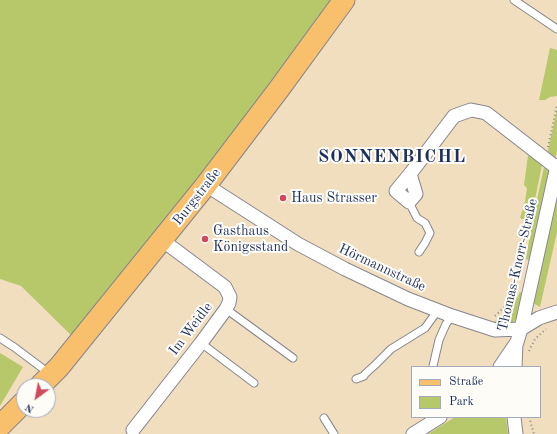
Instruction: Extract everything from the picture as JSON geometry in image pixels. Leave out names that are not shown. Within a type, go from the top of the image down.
[{"type":"main road","name":"Burgstraße","points":[[48,378],[64,361],[206,185],[344,0]]},
{"type":"main road","points":[[0,426],[16,410]]},
{"type":"street","points":[[410,174],[416,194],[409,202],[396,191],[454,116],[471,110],[486,113],[557,167]]},
{"type":"street","name":"Thomas-Knorr-Straße","points":[[501,366],[516,342],[521,329],[557,167]]},
{"type":"street","name":"Hörmannstraße","points":[[206,185],[298,244],[338,266],[389,290],[452,316],[495,330],[521,329],[539,318],[551,314]]},
{"type":"street","name":"Im Weidle","points":[[133,430],[226,310],[230,297],[225,287],[162,240]]},
{"type":"street","points":[[515,366],[516,342]]},
{"type":"street","points":[[413,434],[438,418]]},
{"type":"street","points":[[514,418],[516,434]]},
{"type":"lane","points":[[514,0],[557,29]]},
{"type":"lane","points":[[409,202],[417,218],[425,224],[430,232],[425,244],[419,252]]},
{"type":"lane","points":[[226,310],[293,358]]},
{"type":"lane","points":[[356,379],[364,376],[391,349],[425,328],[438,310]]},
{"type":"lane","points":[[433,366],[439,340],[446,324],[452,316]]},
{"type":"lane","points":[[0,338],[14,347],[44,378]]},
{"type":"lane","points":[[201,344],[254,383]]},
{"type":"lane","points":[[324,418],[334,434]]},
{"type":"path","points":[[545,158],[557,105]]},
{"type":"path","points":[[483,326],[515,297]]},
{"type":"path","points":[[526,356],[535,339],[550,325],[551,314]]},
{"type":"path","points":[[529,418],[534,434]]},
{"type":"green space","points":[[0,0],[344,0],[79,343],[21,286],[0,279]]},
{"type":"green space","points":[[550,48],[557,50],[557,96],[550,97],[545,100],[539,100]]},
{"type":"green space","points":[[557,109],[557,150],[555,160],[547,155]]},
{"type":"green space","points":[[528,155],[542,165],[534,204],[528,221],[520,218],[525,202],[527,188],[524,185]]},
{"type":"green space","points":[[544,167],[553,175],[533,262],[526,259]]},
{"type":"green space","points":[[557,190],[557,232],[540,307],[533,303],[532,298]]},
{"type":"green space","points":[[520,292],[522,293],[520,304],[514,322],[509,325],[492,324],[515,302]]},
{"type":"green space","points":[[0,353],[23,367],[0,406]]},
{"type":"green space","points":[[453,418],[506,418],[508,434],[428,434]]},
{"type":"place","name":"Haus Strasser","points":[[283,198]]},
{"type":"place","name":"Gasthaus Königsstand","points":[[205,239]]},
{"type":"district","name":"SONNENBICHL","points":[[392,157]]}]
